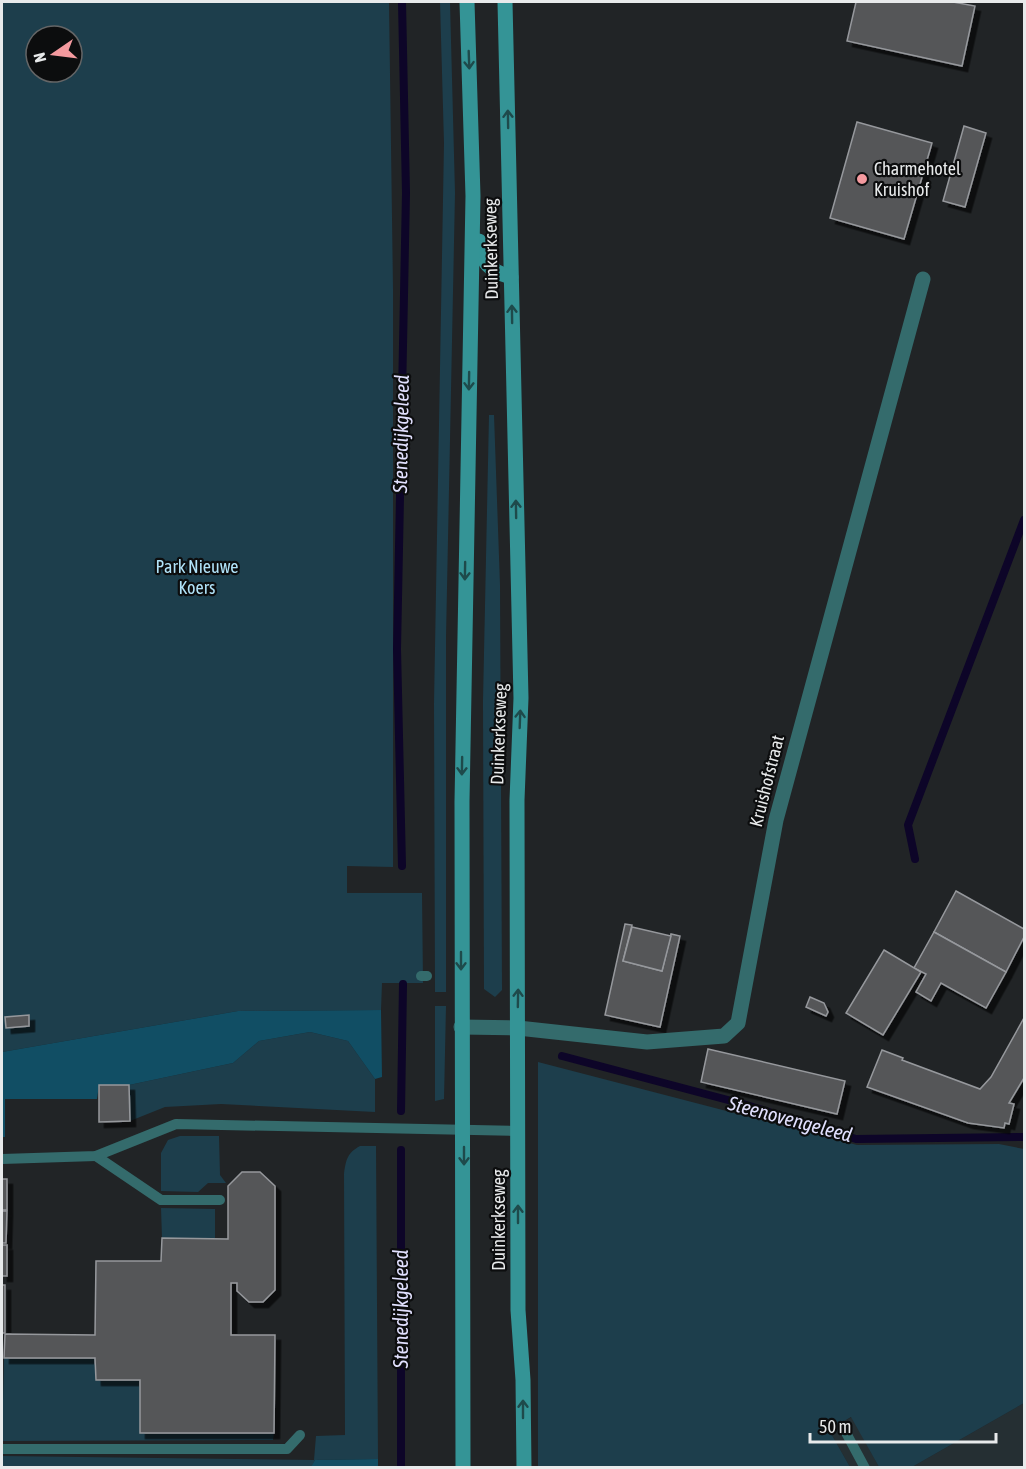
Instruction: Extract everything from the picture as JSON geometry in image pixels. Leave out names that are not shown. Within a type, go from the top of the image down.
[{"type":"main road","name":"Duinkerkseweg","points":[[464,1467],[464,1131],[461,1027],[463,652],[472,196],[467,2]]},
{"type":"main road","name":"Duinkerkseweg","points":[[505,2],[521,698],[517,800],[518,1310],[523,1380],[524,1467]]},
{"type":"main road","points":[[472,196],[481,257],[493,271],[511,278]]},
{"type":"street","name":"Kruishofstraat","points":[[461,1027],[518,1028],[646,1042],[724,1036],[738,1023],[776,820],[923,279]]},
{"type":"lane","points":[[2,1159],[96,1156],[176,1124],[519,1131]]},
{"type":"lane","points":[[96,1156],[161,1200],[220,1200]]},
{"type":"lane","points":[[844,1428],[865,1467]]},
{"type":"lane","points":[[2,1449],[287,1449],[300,1435]]},
{"type":"shaded area","points":[[381,1010],[382,1077],[375,1079],[348,1041],[310,1032],[259,1041],[233,1063],[129,1085],[99,1085],[97,1099],[5,1099],[5,1137],[2,1137],[2,1052],[238,1011]]},
{"type":"shaded area","points":[[1024,1403],[1024,1467],[912,1467]]},
{"type":"shaded area","points":[[852,1417],[879,1467],[850,1467],[829,1430]]},
{"type":"shaded area","points":[[378,1459],[378,1467],[311,1467],[315,1460]]},
{"type":"green space","name":"Park Nieuwe Koers","points":[[2,2],[389,2],[393,289],[393,867],[347,866],[347,893],[422,893],[423,983],[382,983],[381,1010],[238,1011],[2,1052]]},
{"type":"green space","points":[[440,2],[450,2],[455,193],[446,638],[446,992],[435,992],[434,704],[444,143]]},
{"type":"green space","points":[[489,415],[494,415],[500,585],[502,990],[495,997],[484,989],[483,701]]},
{"type":"green space","points":[[435,1006],[446,1006],[444,1099],[435,1101]]},
{"type":"green space","points":[[310,1032],[348,1041],[375,1079],[375,1112],[221,1104],[165,1107],[130,1121],[129,1085],[233,1063],[259,1041]]},
{"type":"green space","points":[[538,1062],[857,1145],[999,1144],[1024,1149],[1024,1403],[912,1467],[879,1467],[851,1417],[829,1430],[850,1467],[538,1467]]},
{"type":"green space","points":[[180,1136],[219,1136],[220,1175],[226,1183],[208,1183],[198,1192],[161,1191],[161,1153],[168,1140]]},
{"type":"green space","points":[[360,1146],[376,1146],[378,1459],[315,1460],[311,1468],[2,1468],[2,1456],[314,1460],[316,1436],[345,1435],[344,1174],[348,1157]]},
{"type":"green space","points":[[161,1208],[215,1209],[215,1239],[162,1238]]},
{"type":"green space","points":[[4,1358],[95,1358],[96,1380],[140,1380],[140,1433],[274,1433],[273,1440],[2,1441]]},
{"type":"building","points":[[856,2],[953,2],[975,6],[962,66],[847,41]]},
{"type":"building","points":[[857,122],[932,143],[904,239],[830,218]]},
{"type":"building","points":[[964,126],[986,133],[965,207],[943,201]]},
{"type":"building","points":[[956,891],[1024,929],[1024,937],[1006,972],[934,932]]},
{"type":"building","points":[[625,924],[632,925],[623,961],[662,971],[671,934],[680,936],[660,1027],[605,1015]]},
{"type":"building","points":[[632,927],[671,936],[662,971],[623,961]]},
{"type":"building","points":[[934,932],[1006,972],[986,1008],[941,983],[931,1001],[916,992],[926,974],[914,968]]},
{"type":"building","points":[[884,950],[921,972],[883,1035],[846,1013]]},
{"type":"building","points":[[810,997],[824,1003],[828,1012],[826,1016],[806,1007]]},
{"type":"building","points":[[29,1015],[29,1026],[6,1028],[5,1017]]},
{"type":"building","points":[[1024,1018],[1024,1078],[1009,1103],[1014,1104],[1009,1124],[1005,1123],[1004,1128],[968,1123],[867,1087],[882,1050],[903,1058],[902,1060],[980,1089],[991,1077]]},
{"type":"building","points":[[708,1049],[845,1081],[837,1114],[701,1082]]},
{"type":"building","points":[[99,1085],[129,1085],[130,1121],[99,1122]]},
{"type":"building","points":[[242,1172],[260,1172],[275,1186],[275,1290],[263,1302],[249,1302],[237,1291],[237,1283],[231,1283],[231,1335],[275,1335],[274,1433],[140,1433],[140,1380],[96,1380],[95,1358],[4,1358],[5,1334],[95,1335],[96,1261],[161,1261],[162,1238],[228,1239],[228,1186]]},
{"type":"building","points":[[2,1179],[7,1179],[7,1210],[2,1210]]},
{"type":"building","points":[[2,1211],[7,1211],[6,1243],[2,1243]]},
{"type":"building","points":[[2,1245],[7,1245],[7,1276],[2,1276]]},
{"type":"building","points":[[2,1285],[5,1285],[5,1333],[2,1333]]},
{"type":"waterway","name":"Stenedijkgeleed","points":[[402,2],[406,193],[397,649],[402,866]]},
{"type":"waterway","points":[[915,859],[908,825],[1024,520]]},
{"type":"waterway","name":"Stenedijkgeleed","points":[[401,1111],[403,984]]},
{"type":"waterway","name":"Steenovengeleed","points":[[562,1056],[743,1104],[856,1139],[1024,1137]]},
{"type":"waterway","name":"Stenedijkgeleed","points":[[401,1150],[401,1468]]},
{"type":"place","name":"Charmehotel Kruishof","points":[[862,179]]}]
